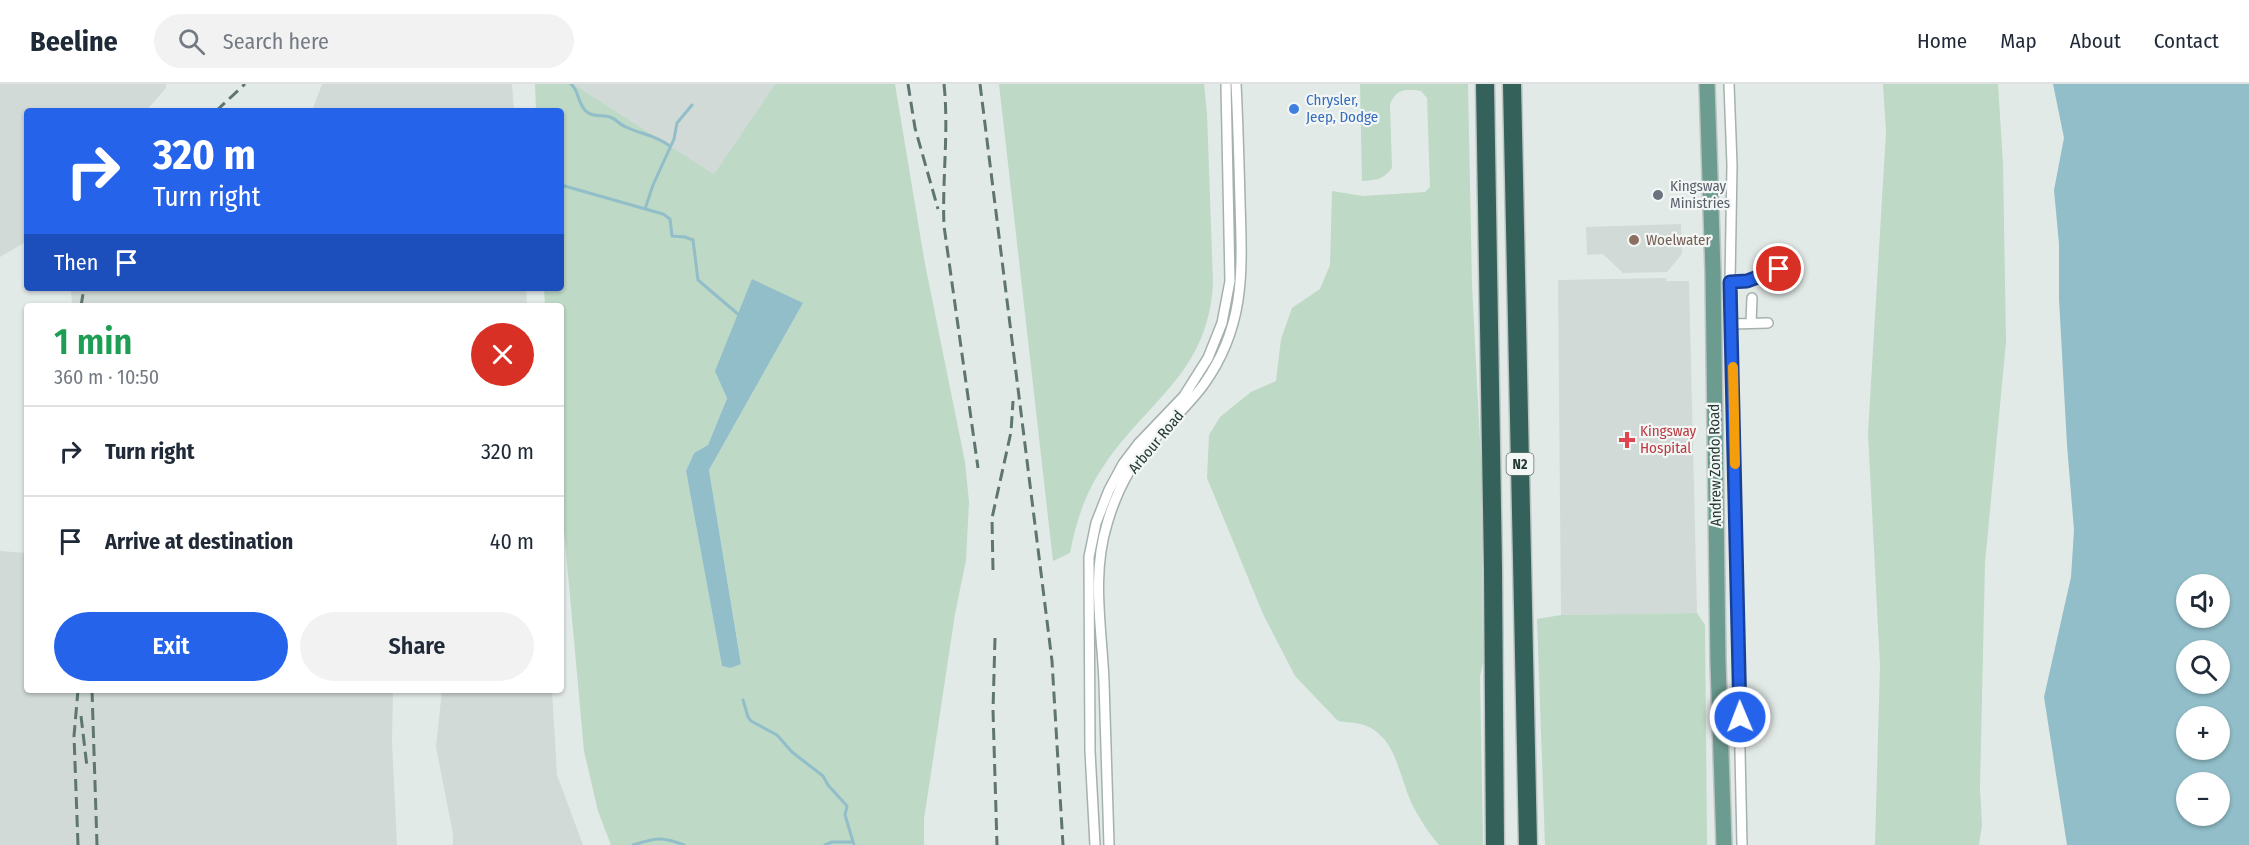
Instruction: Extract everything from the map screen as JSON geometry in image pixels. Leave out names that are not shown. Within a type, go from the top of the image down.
[{"type":"highway","name":"N2","points":[[1485,84],[1495,845]]},
{"type":"highway","name":"N2","points":[[1512,84],[1528,845]]},
{"type":"main road","name":"Andrew Zondo Road","points":[[1707,84],[1714,282],[1718,663],[1724,845]]},
{"type":"street","name":"Arbour Road","points":[[1095,845],[1090,751],[1089,557],[1096,523],[1109,490],[1123,464],[1139,443],[1184,396],[1208,358],[1222,323],[1230,281],[1226,84]]},
{"type":"street","name":"Arbour Road","points":[[1109,845],[1104,681],[1098,609],[1101,549],[1117,495],[1131,469],[1204,384],[1218,361],[1230,333],[1238,305],[1242,273],[1236,84]]},
{"type":"street","points":[[1729,84],[1730,282],[1742,845]]},
{"type":"street","points":[[1730,282],[1747,281],[1779,269]]},
{"type":"street","points":[[1751,323],[1752,298]]},
{"type":"street","points":[[1732,324],[1768,323]]},
{"type":"shaded area","points":[[0,84],[166,84],[166,88],[149,108],[24,108],[24,243],[0,257]]},
{"type":"shaded area","points":[[322,84],[512,84],[514,108],[313,108]]},
{"type":"shaded area","points":[[573,84],[775,84],[714,174]]},
{"type":"shaded area","name":"Woelwater","points":[[1681,224],[1682,254],[1667,272],[1623,273],[1603,254],[1587,255],[1586,227]]},
{"type":"shaded area","name":"Kingsway Hospital","points":[[1666,278],[1666,281],[1689,281],[1697,613],[1561,615],[1558,280]]},
{"type":"shaded area","points":[[71,291],[526,291],[527,303],[72,303]]},
{"type":"shaded area","points":[[0,551],[24,553],[24,693],[393,693],[392,742],[397,845],[0,845]]},
{"type":"shaded area","points":[[442,693],[552,693],[557,775],[583,845],[453,845],[453,834],[436,747]]},
{"type":"green space","points":[[535,84],[573,84],[714,174],[775,84],[895,84],[925,264],[965,462],[969,502],[966,560],[955,614],[924,819],[924,845],[611,845],[598,811],[584,751],[564,530],[564,303],[545,303],[544,291],[564,291],[564,108],[536,108]],"holes":[[[803,303],[709,470],[741,663],[730,668],[722,666],[686,471],[694,453],[708,445],[727,397]]]},
{"type":"green space","points":[[999,84],[1204,84],[1213,283],[1209,314],[1200,340],[1188,362],[1174,382],[1122,441],[1098,474],[1075,529],[1070,553],[1053,561]]},
{"type":"green space","points":[[1360,84],[1468,84],[1472,285],[1481,461],[1483,663],[1480,676],[1483,845],[1439,845],[1414,808],[1393,753],[1382,736],[1366,726],[1338,721],[1295,676],[1263,614],[1207,478],[1209,435],[1220,417],[1251,392],[1276,381],[1281,339],[1292,308],[1320,289],[1330,265],[1332,191],[1363,196],[1425,192],[1430,187],[1427,98],[1421,91],[1416,90],[1398,93],[1390,104],[1392,168],[1379,179],[1362,181]]},
{"type":"green space","points":[[1883,84],[1998,84],[2003,164],[2006,342],[1985,563],[1980,788],[1982,825],[1979,845],[1875,845],[1880,666],[1868,433],[1886,132]]},
{"type":"green space","points":[[1697,613],[1705,625],[1707,845],[1545,845],[1537,619],[1561,615]]},
{"type":"water","points":[[2053,84],[2249,84],[2249,845],[2067,845],[2044,697],[2071,577],[2074,530],[2067,445],[2059,299],[2059,244],[2054,190],[2064,138]]},
{"type":"water","points":[[752,279],[803,303],[709,470],[741,664],[730,668],[722,666],[686,471],[694,453],[708,445],[727,398],[715,371]]},
{"type":"waterway","points":[[571,84],[587,112],[610,117],[632,130],[670,146]]},
{"type":"waterway","points":[[645,209],[674,139],[677,123],[692,105]]},
{"type":"waterway","points":[[564,186],[663,214],[670,219],[672,236],[693,240],[698,280],[739,315]]},
{"type":"waterway","points":[[743,700],[751,721],[777,735],[792,752],[823,776],[847,806],[845,815],[854,845]]},
{"type":"waterway","points":[[633,845],[658,839],[684,845]]},
{"type":"waterway","points":[[825,845],[832,842],[853,842]]},
{"type":"railway","points":[[219,108],[245,84]]},
{"type":"railway","points":[[908,84],[915,128],[938,209]]},
{"type":"railway","points":[[944,84],[946,120],[944,226],[978,468]]},
{"type":"railway","points":[[980,84],[1052,661],[1063,845]]},
{"type":"railway","points":[[82,303],[84,291]]},
{"type":"railway","points":[[993,570],[992,518],[1011,432],[1013,401]]},
{"type":"railway","points":[[995,638],[993,710],[997,845]]},
{"type":"railway","points":[[78,693],[74,736],[78,845]]},
{"type":"railway","points":[[92,693],[97,845]]},
{"type":"railway","points":[[81,716],[87,767]]},
{"type":"slow traffic","points":[[1733,367],[1735,464]]},
{"type":"place","name":"Chrysler, Jeep, Dodge","points":[[1294,109]]},
{"type":"place","name":"Kingsway Ministries","points":[[1658,195]]},
{"type":"place","name":"Woelwater","points":[[1634,240]]},
{"type":"place","name":"Kingsway Hospital","points":[[1627,440]]},
{"type":"route","points":[[1740,717],[1730,282],[1747,281],[1779,269]]}]
